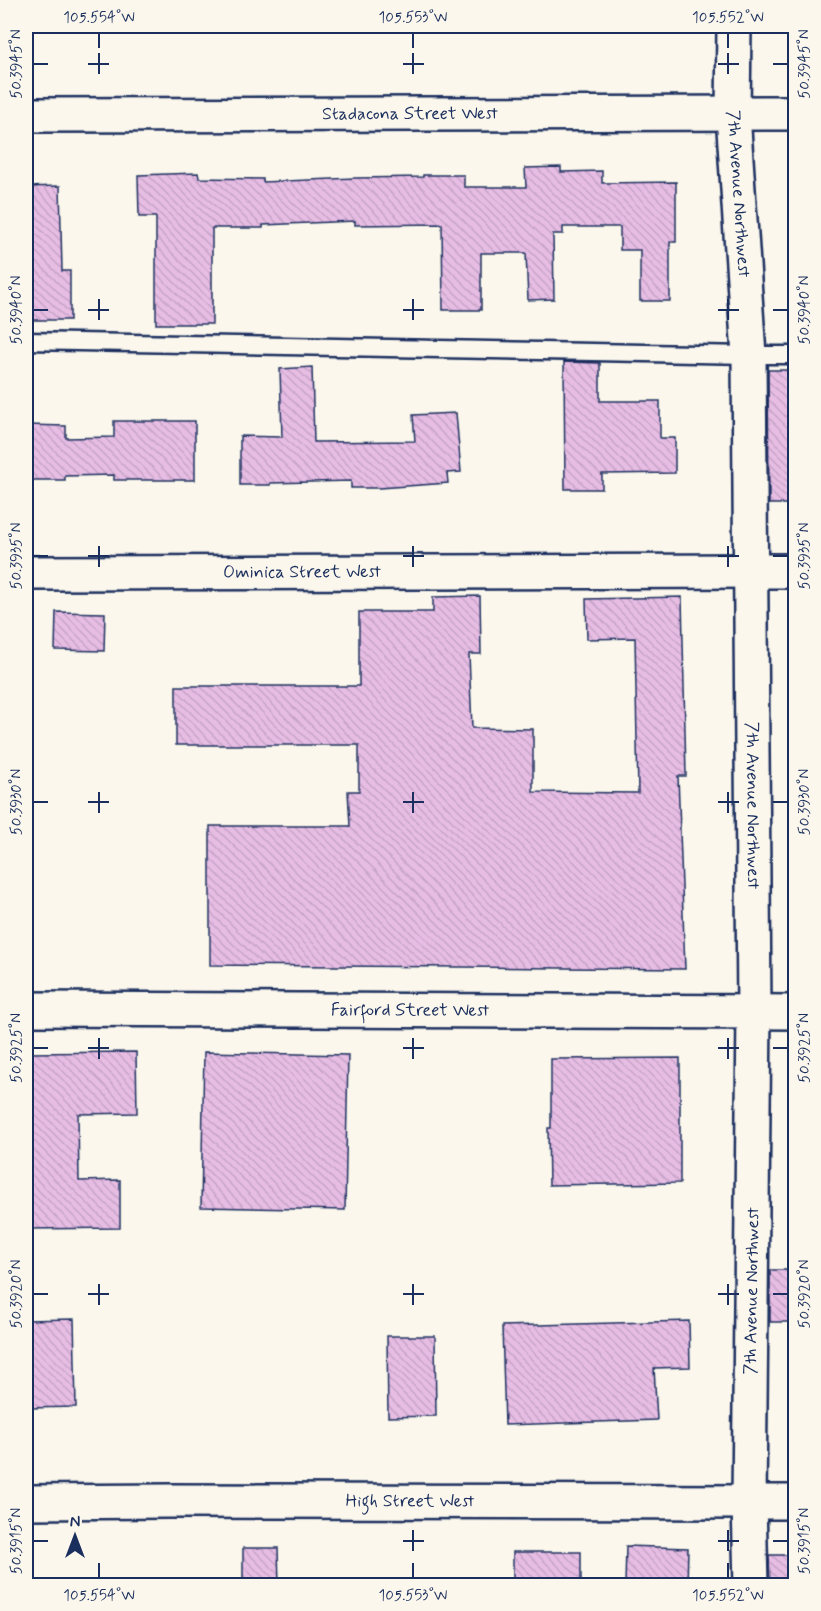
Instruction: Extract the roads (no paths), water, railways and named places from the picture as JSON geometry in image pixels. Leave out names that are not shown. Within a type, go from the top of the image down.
[{"type":"street","name":"7th Avenue Northwest","points":[[734,26],[733,114],[749,355],[754,1012],[749,1502],[751,1586]]},
{"type":"street","name":"Stadacona Street West","points":[[26,115],[795,113]]},
{"type":"street","name":"Ominica Street West","points":[[26,573],[795,571]]},
{"type":"street","name":"Fairford Street West","points":[[26,1009],[795,1012]]},
{"type":"street","name":"High Street West","points":[[26,1502],[795,1502]]},
{"type":"lane","points":[[26,341],[795,355]]}]
